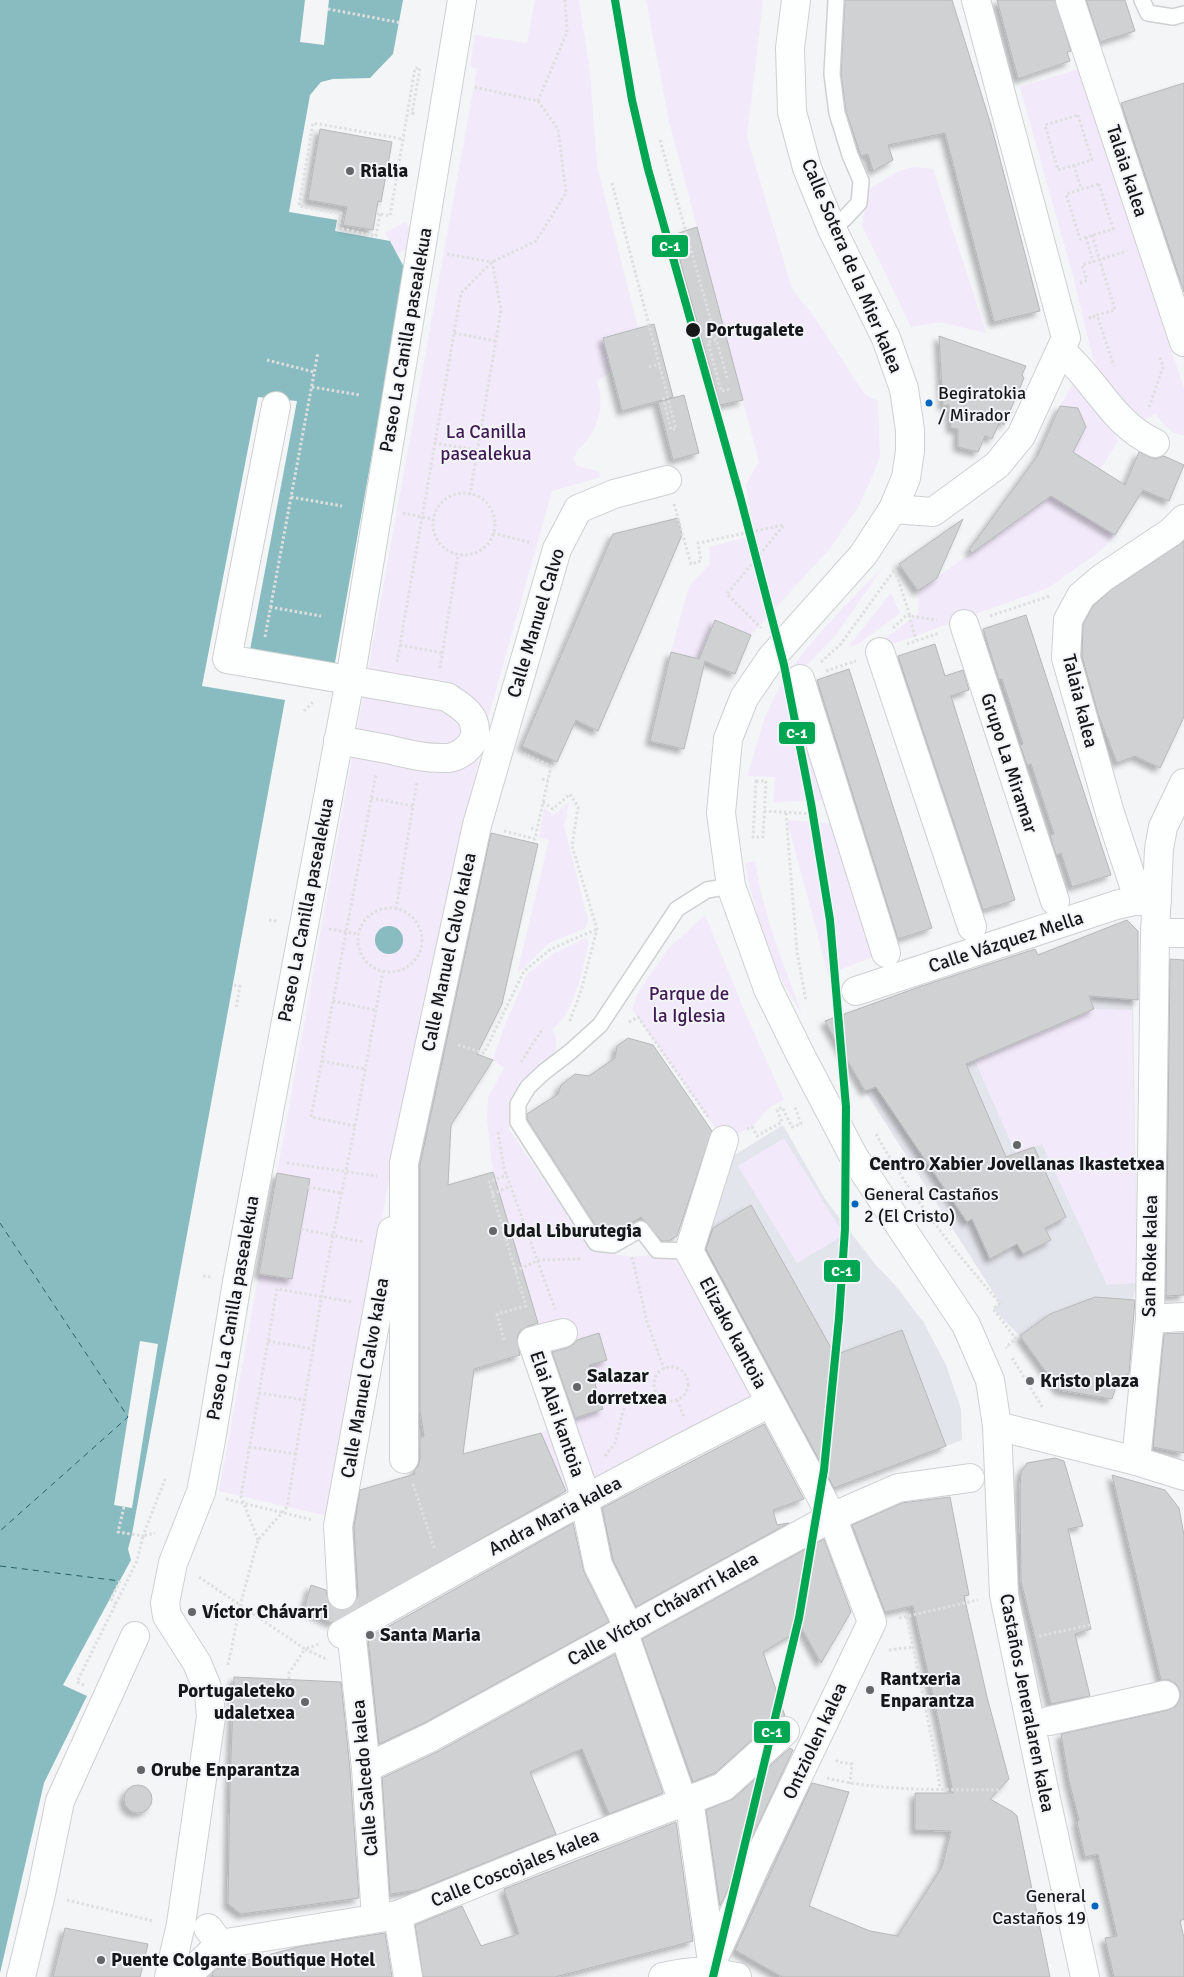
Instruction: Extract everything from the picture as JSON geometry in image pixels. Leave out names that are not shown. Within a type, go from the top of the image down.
[{"type":"street","name":"Paseo La Canilla pasealekua","points":[[181,1973],[203,1932],[211,1717],[209,1694],[206,1685],[197,1663],[167,1616],[165,1603],[174,1563],[201,1492],[237,1282],[350,680],[462,0]]},
{"type":"street","name":"Calle Sotera de la Mier kalea","points":[[796,0],[790,48],[792,112],[807,168],[832,229],[886,338],[904,389],[910,430],[910,451],[906,478],[893,510],[863,555],[772,657],[744,698],[728,738],[721,813],[731,886],[768,989],[854,1157],[966,1325],[990,1380],[997,1426]]},
{"type":"street","points":[[976,0],[1064,345],[1073,361],[1112,411],[1146,439],[1155,443]]},
{"type":"street","name":"Talaia kalea","points":[[1070,0],[1184,342]]},
{"type":"street","points":[[893,510],[933,512],[963,492],[997,465],[1021,436],[1064,345]]},
{"type":"street","points":[[276,406],[227,659],[447,697],[468,711],[475,726],[488,740],[468,747],[450,758],[421,756],[338,740]]},
{"type":"street","name":"Calle Manuel Calvo","points":[[488,740],[557,549],[578,509],[614,494],[667,480]]},
{"type":"street","name":"Talaia kalea","points":[[1148,900],[1110,814],[1066,658],[1068,620],[1081,596],[1102,578],[1171,532],[1184,519]]},
{"type":"street","name":"Grupo La Miramar","points":[[964,624],[1055,901]]},
{"type":"street","points":[[880,652],[972,927]]},
{"type":"street","points":[[800,679],[886,953]]},
{"type":"street","name":"Calle Manuel Calvo kalea","points":[[342,1595],[338,1526],[403,1172],[477,825],[488,740]]},
{"type":"street","name":"San Roke kalea","points":[[1136,1461],[1150,1319],[1155,933],[1148,900],[1163,827],[1182,793]]},
{"type":"street","name":"Calle Vázquez Mella","points":[[856,991],[1116,905],[1148,900]]},
{"type":"street","points":[[1155,933],[1184,933]]},
{"type":"street","points":[[689,1251],[724,1140]]},
{"type":"street","name":"Calle Manuel Calvo kalea","points":[[403,1172],[404,1459]]},
{"type":"street","name":"Elizako kantoia","points":[[689,1251],[832,1517]]},
{"type":"street","points":[[1150,1319],[1184,1316]]},
{"type":"street","name":"Elai Alai kantoia","points":[[563,1333],[532,1342],[586,1500],[587,1516],[598,1565],[626,1630],[686,1800],[694,1970]]},
{"type":"street","name":"Andra Maria kalea","points":[[347,1636],[444,1576],[694,1440],[770,1403]]},
{"type":"street","points":[[997,1426],[1136,1461],[1184,1476]]},
{"type":"street","name":"Castaños Jeneralaren kalea","points":[[997,1426],[991,1597],[1042,1780],[1085,1977]]},
{"type":"street","name":"Calle Víctor Chávarri kalea","points":[[366,1768],[430,1737],[832,1517],[898,1488],[970,1478]]},
{"type":"street","name":"Ontziolen kalea","points":[[694,1970],[756,1864],[872,1622],[832,1517]]},
{"type":"street","points":[[21,1977],[41,1894],[60,1801],[135,1636]]},
{"type":"street","name":"Calle Salcedo kalea","points":[[347,1636],[387,1916],[408,1977]]},
{"type":"street","points":[[1050,1721],[1165,1695]]},
{"type":"street","name":"Calle Coscojales kalea","points":[[203,1932],[387,1916],[723,1787],[785,1731]]},
{"type":"street","points":[[181,1973],[203,1932]]},
{"type":"street","points":[[663,1977],[694,1970],[737,1977]]},
{"type":"lane","points":[[832,229],[859,203],[861,181],[850,155],[837,113],[832,74],[836,0]]},
{"type":"lane","points":[[1142,0],[1148,13],[1173,17],[1184,14]]},
{"type":"lane","points":[[689,1251],[657,1250],[641,1229],[613,1245],[596,1242],[518,1122],[518,1104],[528,1087],[600,1025],[676,909],[707,890],[731,886]]},
{"type":"path","points":[[538,100],[567,32],[565,0]]},
{"type":"path","points":[[328,9],[402,23]]},
{"type":"path","points":[[422,249],[492,262],[536,241],[566,193],[558,129],[538,100],[449,82]]},
{"type":"path","points":[[1078,115],[1092,160],[1074,165],[1058,170],[1045,125],[1078,115]]},
{"type":"path","points":[[313,123],[403,137],[390,216],[378,214],[376,236],[338,228],[341,213],[299,206],[313,123]]},
{"type":"path","points":[[660,140],[728,381]]},
{"type":"path","points":[[1074,165],[1081,189]]},
{"type":"path","points":[[612,183],[676,429],[671,430],[663,397]]},
{"type":"path","points":[[1099,184],[1113,228],[1080,238],[1066,194],[1081,189],[1099,184]]},
{"type":"path","points":[[1088,309],[1090,318],[1115,310],[1092,235]]},
{"type":"path","points":[[1086,237],[1093,262]]},
{"type":"path","points":[[1082,291],[1080,282],[1087,280],[1080,266],[1127,251],[1130,260]]},
{"type":"path","points":[[470,494],[501,310],[492,262]]},
{"type":"path","points":[[1097,315],[1116,375]]},
{"type":"path","points":[[454,333],[496,341]]},
{"type":"path","points":[[716,340],[708,342],[721,391],[730,389]]},
{"type":"path","points":[[1148,409],[1163,366],[1157,349]]},
{"type":"path","points":[[264,644],[318,352]]},
{"type":"path","points":[[267,360],[314,372]]},
{"type":"path","points":[[648,367],[660,364]]},
{"type":"path","points":[[312,387],[360,396]]},
{"type":"path","points":[[434,443],[477,450]]},
{"type":"path","points":[[667,480],[691,564],[701,561],[698,543],[784,525],[727,594],[761,628],[765,624]]},
{"type":"path","points":[[460,493],[470,494],[480,498],[488,505],[493,514],[494,533],[487,545],[479,552],[469,555],[458,555],[448,552],[435,538],[432,519],[436,509],[450,496],[460,493]]},
{"type":"path","points":[[291,497],[342,506]]},
{"type":"path","points":[[421,517],[432,519]]},
{"type":"path","points":[[494,533],[557,549]]},
{"type":"path","points":[[840,645],[895,569],[910,616],[964,624]]},
{"type":"path","points":[[905,601],[916,640]]},
{"type":"path","points":[[270,607],[321,616]]},
{"type":"path","points":[[400,645],[443,653]]},
{"type":"path","points":[[488,740],[551,766],[535,840],[507,832]]},
{"type":"path","points":[[542,779],[548,780]]},
{"type":"path","points":[[756,781],[766,781],[764,811],[763,837],[753,837],[756,781]]},
{"type":"path","points":[[543,802],[553,809],[570,794],[578,807],[572,846],[597,929],[581,991],[568,1024]]},
{"type":"path","points":[[371,798],[413,806]]},
{"type":"path","points":[[764,811],[786,813],[796,952],[807,1003]]},
{"type":"path","points":[[531,828],[536,830]]},
{"type":"path","points":[[385,908],[396,908],[413,918],[419,927],[422,937],[421,947],[411,964],[402,970],[383,971],[372,967],[364,960],[359,950],[358,934],[366,918],[374,912],[385,908]]},
{"type":"path","points":[[323,928],[358,934]]},
{"type":"path","points":[[484,1053],[524,971],[551,949],[597,929]]},
{"type":"path","points":[[227,1670],[240,1606],[258,1540],[287,1507],[322,1296],[383,971]]},
{"type":"path","points":[[234,985],[240,986],[236,1009]]},
{"type":"path","points":[[332,1001],[376,1010]]},
{"type":"path","points":[[623,1025],[638,1017],[724,1140]]},
{"type":"path","points":[[322,1061],[365,1070]]},
{"type":"path","points":[[752,1126],[758,1136],[782,1122],[777,1110],[782,1107],[792,1127],[801,1124]]},
{"type":"path","points":[[873,1129],[914,1192],[960,1257],[1000,1303],[993,1309],[1016,1339],[1006,1346],[1042,1407]]},
{"type":"path","points":[[286,1162],[346,1171],[403,1172]]},
{"type":"path","points":[[505,1342],[497,1314],[526,1306],[489,1182],[507,1175]]},
{"type":"path","points":[[492,1194],[511,1186]]},
{"type":"path","points":[[308,1187],[341,1193]]},
{"type":"path","points":[[301,1230],[333,1236]]},
{"type":"path","points":[[633,1257],[647,1322],[664,1369]]},
{"type":"path","points":[[515,1271],[539,1260]]},
{"type":"path","points":[[544,1274],[563,1333]]},
{"type":"path","points":[[258,1540],[241,1496],[277,1290],[322,1296]]},
{"type":"path","points":[[268,1341],[313,1349]]},
{"type":"path","points":[[675,1368],[680,1370],[687,1378],[685,1394],[677,1400],[665,1400],[656,1393],[654,1382],[664,1369],[675,1368]]},
{"type":"path","points":[[259,1393],[305,1400]]},
{"type":"path","points":[[600,1463],[616,1443],[627,1396],[656,1393]]},
{"type":"path","points":[[677,1400],[680,1408]]},
{"type":"path","points":[[249,1447],[296,1454]]},
{"type":"path","points":[[404,1459],[444,1576]]},
{"type":"path","points":[[124,1507],[118,1532],[143,1536],[165,1479]]},
{"type":"path","points":[[219,1497],[338,1526]]},
{"type":"path","points":[[77,1682],[140,1554],[146,1556]]},
{"type":"path","points":[[196,1575],[305,1649]]},
{"type":"path","points":[[116,1604],[111,1599],[120,1581]]},
{"type":"path","points":[[940,1788],[908,1617],[991,1597]]},
{"type":"path","points":[[1038,1636],[1090,1625]]},
{"type":"path","points":[[289,1684],[289,1673],[305,1649],[347,1636]]},
{"type":"path","points":[[827,1778],[850,1784],[913,1789],[1001,1790]]},
{"type":"path","points":[[41,1894],[154,1921]]},
{"type":"shaded area","name":"Centro Xabier Jovellanas Ikastetxea","points":[[1098,996],[1133,1000],[1137,1283],[1133,1300],[1095,1297],[1050,1314],[1020,1336],[993,1309],[1000,1303],[865,1091],[1031,1026]]},
{"type":"shaded area","points":[[783,1125],[825,1199],[924,1323],[946,1365],[961,1409],[962,1440],[831,1489],[696,1238],[723,1162]]},
{"type":"green space","name":"La Canilla pasealekua","points":[[535,0],[579,0],[590,72],[597,166],[638,328],[603,338],[611,371],[597,382],[600,397],[598,420],[587,440],[577,451],[574,460],[577,466],[598,471],[601,477],[552,491],[487,722],[429,981],[390,1172],[332,1517],[219,1491],[259,1274],[292,1279],[308,1187],[277,1173],[477,69],[470,66],[475,35],[527,43]]},
{"type":"green space","points":[[646,0],[763,0],[747,137],[792,289],[815,318],[865,395],[878,401],[880,458],[859,506],[831,547],[751,635],[715,620],[699,659],[671,652],[689,586],[710,564],[709,547],[754,535],[746,484],[759,462],[669,121]]},
{"type":"green space","points":[[1079,69],[1184,389],[1184,435],[1179,435],[1172,431],[1156,414],[1138,422],[1101,379],[1092,355],[1073,276],[1020,87]]},
{"type":"green space","points":[[913,167],[933,169],[986,333],[939,322],[911,327],[862,225],[868,190],[897,172]]},
{"type":"green space","points":[[406,222],[417,243],[397,254],[385,233]]},
{"type":"green space","points":[[1074,382],[1110,422],[1118,441],[1075,510],[1115,535],[1100,551],[1048,588],[862,655],[919,613],[918,591],[1043,501],[1061,477],[1085,427],[1078,408],[1060,406]]},
{"type":"green space","points":[[883,567],[836,635],[806,666],[788,694],[827,800],[773,802],[775,777],[747,776],[770,706],[806,649]]},
{"type":"green space","points":[[891,593],[900,613],[857,645],[849,646]]},
{"type":"green space","points":[[569,802],[564,826],[588,920],[586,928],[549,943],[517,974],[549,840],[539,838],[544,808],[554,815]]},
{"type":"green space","points":[[787,820],[835,824],[876,956],[828,974]]},
{"type":"green space","points":[[755,861],[768,919],[802,1014],[780,977],[759,921],[745,863]]},
{"type":"green space","name":"Parque de la Iglesia","points":[[705,915],[784,1100],[770,1107],[752,1127],[724,1140],[632,1009],[639,991],[668,949]]},
{"type":"green space","points":[[586,938],[589,943],[572,1002],[560,1022],[552,1029],[556,1037],[556,1051],[520,1082],[509,1101],[509,1129],[582,1237],[604,1253],[633,1257],[689,1251],[767,1398],[593,1486],[567,1420],[603,1409],[589,1365],[606,1360],[598,1333],[545,1349],[493,1172],[487,1119],[488,1098],[504,1068],[493,1060],[503,1030],[527,974],[554,953]]},
{"type":"green space","points":[[1094,1009],[1132,1010],[1137,1283],[1107,1285],[1042,1144],[1016,1154],[975,1061]]},
{"type":"green space","points":[[784,1138],[844,1235],[797,1263],[738,1166]]},
{"type":"green space","points":[[552,1429],[575,1498],[570,1500],[541,1433]]},
{"type":"water","points":[[0,0],[403,0],[393,54],[370,78],[333,79],[321,82],[310,95],[289,212],[337,220],[335,231],[390,241],[405,269],[334,668],[250,650],[297,401],[258,397],[202,686],[285,700],[128,1549],[131,1560],[63,1685],[87,1696],[44,1783],[0,1973]]},
{"type":"water","points":[[389,926],[399,930],[403,940],[399,950],[389,954],[379,950],[375,940],[379,930]]},
{"type":"pier","points":[[305,0],[329,0],[324,45],[300,42]]},
{"type":"pier","points":[[140,1341],[158,1344],[132,1508],[114,1505]]},
{"type":"building","points":[[845,0],[952,0],[991,125],[1040,311],[994,322],[945,133],[888,145],[893,160],[873,171],[868,154],[861,156],[846,111],[841,74]]},
{"type":"building","points":[[997,0],[1055,0],[1071,51],[1067,52],[1070,61],[1018,79]]},
{"type":"building","points":[[1086,0],[1125,0],[1135,31],[1100,42]]},
{"type":"building","points":[[1184,83],[1184,292],[1121,103]]},
{"type":"building","name":"Rialia","points":[[320,129],[392,142],[381,202],[378,201],[373,230],[343,225],[347,207],[308,200]]},
{"type":"building","points":[[697,227],[743,400],[720,405],[673,235]]},
{"type":"building","points":[[654,324],[673,397],[622,411],[603,338]]},
{"type":"building","points":[[939,336],[1026,366],[1022,375],[1024,378],[1004,425],[1000,421],[992,439],[985,436],[978,452],[958,447],[958,429],[951,428],[949,405],[943,406]]},
{"type":"building","points":[[684,395],[699,453],[673,460],[658,402]]},
{"type":"building","points":[[1060,406],[1078,408],[1086,427],[1073,452],[1125,485],[1139,452],[1155,459],[1164,456],[1184,465],[1169,501],[1143,490],[1115,535],[1051,496],[972,553],[969,550],[1038,455]]},
{"type":"building","points":[[678,518],[682,535],[598,731],[576,720],[557,762],[522,746],[613,534]]},
{"type":"building","points":[[963,519],[937,578],[918,591],[899,564]]},
{"type":"building","points":[[1184,541],[1184,717],[1160,768],[1135,756],[1117,763],[1098,714],[1082,656],[1083,624],[1093,606],[1111,590]]},
{"type":"building","points":[[1026,615],[1111,875],[1072,887],[1061,853],[1056,855],[1050,835],[1054,834],[1031,764],[1027,765],[1020,745],[1023,744],[1002,679],[999,680],[983,629]]},
{"type":"building","points":[[715,620],[751,635],[735,674],[705,661],[684,749],[650,741],[671,652],[699,659]]},
{"type":"building","points":[[935,644],[945,676],[963,670],[969,690],[951,696],[1015,900],[983,910],[898,656]]},
{"type":"building","points":[[849,669],[932,928],[898,939],[817,680]]},
{"type":"building","points":[[491,833],[538,844],[502,1004],[477,1054],[493,1060],[451,1125],[448,1185],[493,1172],[538,1323],[520,1331],[517,1338],[520,1355],[474,1369],[463,1454],[541,1433],[566,1491],[332,1623],[304,1609],[311,1585],[326,1590],[329,1603],[335,1609],[343,1611],[350,1608],[356,1602],[358,1594],[354,1527],[360,1490],[415,1474],[414,1471],[420,1459],[420,1438],[424,1436],[420,1410],[420,1165]]},
{"type":"building","points":[[1127,920],[1138,931],[1138,1000],[1089,996],[1094,1009],[966,1064],[1006,1157],[1034,1147],[1066,1217],[1045,1228],[1051,1240],[1023,1254],[1017,1244],[990,1259],[972,1219],[967,1222],[876,1087],[865,1091],[825,1021],[919,987],[1035,949],[1038,955]]},
{"type":"building","points":[[1170,959],[1184,960],[1184,1295],[1166,1296]]},
{"type":"building","points":[[628,1038],[653,1045],[712,1131],[677,1236],[669,1241],[662,1241],[641,1217],[611,1235],[601,1234],[527,1119],[527,1114],[558,1094],[561,1085],[575,1074],[589,1076],[615,1058],[617,1046]]},
{"type":"building","points":[[277,1173],[310,1179],[292,1279],[259,1274]]},
{"type":"building","points":[[751,1205],[835,1355],[902,1330],[946,1446],[834,1488],[706,1249],[713,1228]]},
{"type":"building","points":[[1095,1297],[1135,1300],[1129,1374],[1119,1378],[1112,1399],[1059,1390],[1020,1336],[1050,1314]]},
{"type":"building","name":"Salazar dorretxea","points":[[599,1333],[607,1360],[589,1365],[603,1409],[575,1418],[552,1352],[567,1348],[577,1340]]},
{"type":"building","points":[[1184,1333],[1184,1453],[1153,1447],[1164,1334]]},
{"type":"building","points":[[764,1424],[804,1499],[773,1510],[777,1525],[789,1523],[636,1607],[613,1560],[602,1508]]},
{"type":"building","points":[[1055,1458],[1064,1461],[1083,1526],[1068,1529],[1091,1629],[1075,1634],[1090,1696],[1051,1704],[1021,1581],[1020,1490],[1021,1472],[1027,1463]]},
{"type":"building","points":[[1112,1475],[1165,1490],[1179,1508],[1184,1535],[1184,1919],[1180,1921],[1184,1938],[1184,1977],[1114,1977],[1105,1938],[1117,1936],[1098,1854],[1085,1857],[1061,1734],[1168,1710],[1176,1706],[1180,1699],[1180,1691],[1176,1684],[1169,1680],[1161,1680]]},
{"type":"building","points":[[950,1497],[969,1595],[964,1596],[987,1697],[1009,1779],[990,1799],[1017,1816],[1050,1977],[782,1977],[735,1950],[812,1783],[849,1792],[809,1906],[870,1931],[898,1936],[942,1867],[951,1831],[915,1830],[915,1793],[953,1793],[913,1606],[885,1612],[852,1525],[902,1503]]},
{"type":"building","points":[[573,1523],[584,1572],[609,1622],[424,1723],[379,1744],[368,1638]]},
{"type":"building","points":[[824,1539],[851,1612],[821,1663],[802,1629],[763,1652],[785,1716],[775,1719],[715,1773],[693,1782],[642,1639]]},
{"type":"building","points":[[615,1654],[663,1793],[609,1814],[582,1749],[530,1772],[556,1834],[418,1890],[390,1894],[382,1778],[439,1751]]},
{"type":"building","points":[[234,1677],[341,1682],[350,1769],[359,1898],[241,1914],[228,1904]]},
{"type":"building","points":[[790,1748],[793,1750],[720,1906],[706,1810],[733,1799]]},
{"type":"building","points":[[138,1785],[148,1789],[152,1799],[148,1809],[138,1813],[128,1809],[124,1799],[128,1789]]},
{"type":"building","points":[[676,1822],[693,1941],[555,1977],[423,1977],[415,1925],[462,1906],[481,1946],[519,1934],[504,1889]]},
{"type":"building","name":"Puente Colgante Boutique Hotel","points":[[65,1928],[148,1944],[140,1977],[53,1977]]},
{"type":"building","points":[[385,1933],[392,1977],[213,1977],[212,1973],[218,1968],[302,1946]]},
{"type":"ferry route","points":[[0,1223],[128,1417],[0,1531]]},
{"type":"ferry route","points":[[0,1566],[120,1581]]},
{"type":"tunnel","points":[[342,1595],[352,1639]]},
{"type":"transit line","name":"C-1","points":[[615,0],[632,100],[648,169],[741,500],[784,665],[811,803],[830,920],[846,1107],[845,1229],[839,1318],[824,1470],[799,1618],[713,1977]]},
{"type":"place","name":"Rialia","points":[[350,171]]},
{"type":"place","name":"Portugalete","points":[[693,330]]},
{"type":"place","name":"Begiratokia / Mirador","points":[[929,403]]},
{"type":"place","name":"Centro Xabier Jovellanas Ikastetxea","points":[[1017,1145]]},
{"type":"place","name":"General Castaños 2 (El Cristo)","points":[[855,1204]]},
{"type":"place","name":"Udal Liburutegia","points":[[493,1231]]},
{"type":"place","name":"Kristo plaza","points":[[1030,1381]]},
{"type":"place","name":"Salazar dorretxea","points":[[577,1387]]},
{"type":"place","name":"Víctor Chávarri","points":[[192,1612]]},
{"type":"place","name":"Santa Maria","points":[[370,1635]]},
{"type":"place","name":"Rantxeria Enparantza","points":[[870,1690]]},
{"type":"place","name":"Portugaleteko udaletxea","points":[[305,1702]]},
{"type":"place","name":"Orube Enparantza","points":[[141,1770]]},
{"type":"place","name":"General Castaños 19","points":[[1095,1906]]},
{"type":"place","name":"Puente Colgante Boutique Hotel","points":[[101,1960]]}]
